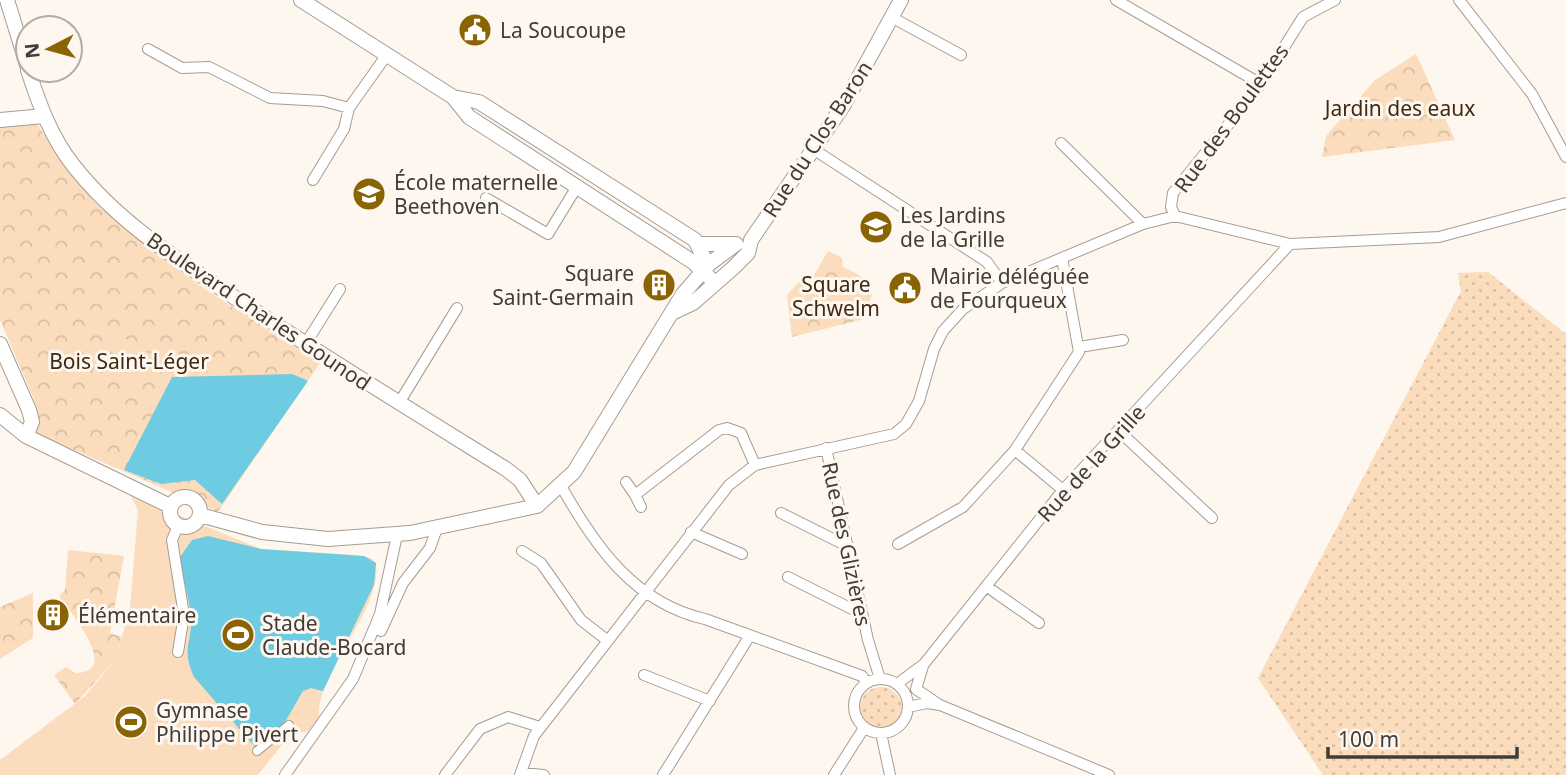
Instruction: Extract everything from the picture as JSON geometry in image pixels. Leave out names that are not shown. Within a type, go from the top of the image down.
[{"type":"street","name":"Boulevard Charles Gounod","points":[[7,0],[14,23]]},
{"type":"street","points":[[301,0],[453,97],[469,117],[679,252],[714,282]]},
{"type":"street","name":"Rue du Clos Baron","points":[[674,312],[693,303],[748,253],[744,242],[844,106],[901,0]]},
{"type":"street","points":[[1116,0],[1261,84]]},
{"type":"street","name":"Rue des Boulettes","points":[[1175,216],[1171,207],[1173,193],[1261,84],[1303,17],[1335,0]]},
{"type":"street","points":[[1459,0],[1532,94],[1566,157]]},
{"type":"street","points":[[893,18],[961,55]]},
{"type":"street","points":[[148,49],[183,68],[209,67],[270,98],[323,101],[349,108]]},
{"type":"street","points":[[313,180],[344,129],[349,108],[386,56]]},
{"type":"street","name":"Boulevard Charles Gounod","points":[[33,84],[44,116],[74,166],[115,212],[159,248],[506,469],[520,481],[537,506]]},
{"type":"street","points":[[200,515],[262,532],[315,538],[397,535],[537,506],[574,472],[674,312],[703,257],[696,242],[479,102],[453,97]]},
{"type":"street","points":[[0,120],[44,116]]},
{"type":"street","points":[[1061,143],[1143,223]]},
{"type":"street","points":[[813,149],[987,261],[1002,283]]},
{"type":"street","points":[[486,198],[548,234],[578,185]]},
{"type":"street","points":[[544,775],[520,774],[534,736],[647,594],[691,532],[729,485],[755,465],[826,448],[875,441],[894,434],[906,424],[919,401],[934,349],[950,323],[970,303],[1002,283],[1143,223],[1175,216],[1290,244],[1438,237],[1566,203]]},
{"type":"street","points":[[679,252],[696,242],[744,242]]},
{"type":"street","points":[[697,266],[744,242]]},
{"type":"street","name":"Rue de la Grille","points":[[897,684],[924,664],[1063,490],[1290,244]]},
{"type":"street","points":[[679,252],[687,290]]},
{"type":"street","points":[[898,544],[963,508],[1015,450],[1080,352],[1062,258]]},
{"type":"street","points":[[306,343],[340,289]]},
{"type":"street","points":[[399,403],[457,308]]},
{"type":"street","points":[[1079,347],[1123,340]]},
{"type":"street","points":[[0,344],[29,410],[32,422],[26,436]]},
{"type":"street","points":[[0,415],[26,436],[170,506]]},
{"type":"street","points":[[635,495],[711,435],[727,428],[741,433],[755,465]]},
{"type":"street","points":[[1119,431],[1212,518]]},
{"type":"street","name":"Rue des Glizières","points":[[826,448],[868,640],[880,678]]},
{"type":"street","points":[[1015,450],[1063,490]]},
{"type":"street","points":[[625,482],[641,507]]},
{"type":"street","points":[[556,490],[595,544],[625,577],[647,594],[680,614],[837,670],[862,676],[867,682]]},
{"type":"street","points":[[170,506],[182,497],[191,498],[198,505],[200,515],[192,526],[175,533]]},
{"type":"street","points":[[170,506],[184,615],[178,653]]},
{"type":"street","points":[[781,513],[849,547]]},
{"type":"street","points":[[381,631],[403,583],[430,548],[437,528]]},
{"type":"street","points":[[691,532],[742,554]]},
{"type":"street","points":[[287,774],[353,679],[380,614],[397,535]]},
{"type":"street","points":[[522,551],[541,563],[581,621],[608,641]]},
{"type":"street","points":[[788,576],[862,614]]},
{"type":"street","points":[[986,586],[1039,622]]},
{"type":"street","points":[[663,775],[748,637]]},
{"type":"street","name":"Rue des Glizières","points":[[867,682],[868,640]]},
{"type":"street","points":[[924,664],[910,697],[903,722],[889,732],[881,733],[864,728],[855,716],[857,693],[867,682],[880,678],[897,684],[910,697],[940,705]]},
{"type":"street","points":[[837,670],[857,693]]},
{"type":"street","points":[[644,675],[710,701]]},
{"type":"street","points":[[910,697],[940,705],[1109,775]]},
{"type":"street","points":[[445,775],[480,729],[508,717],[540,727]]},
{"type":"street","points":[[257,751],[289,726]]},
{"type":"street","points":[[834,775],[864,728]]},
{"type":"street","points":[[881,733],[890,775]]},
{"type":"green space","name":"Jardin des eaux","points":[[1416,54],[1455,140],[1322,157],[1326,136],[1375,80]]},
{"type":"green space","name":"Bois Saint-Léger","points":[[37,124],[69,172],[98,206],[199,285],[320,363],[218,512],[37,434],[35,402],[0,320],[0,127]]},
{"type":"green space","name":"Square Schwelm","points":[[828,251],[842,258],[843,267],[859,275],[872,295],[864,319],[792,337],[787,295],[801,280],[814,275]]},
{"type":"green space","points":[[1488,272],[1566,334],[1566,775],[1323,775],[1258,678],[1461,291],[1458,273]]},
{"type":"green space","points":[[119,334],[157,359],[147,375],[109,350]]},
{"type":"green space","name":"Stade Claude-Bocard","points":[[130,495],[261,549],[356,555],[371,558],[376,563],[375,582],[369,601],[328,680],[321,699],[319,717],[308,731],[290,735],[258,775],[0,775],[0,760],[85,696],[116,659],[130,608],[138,510]]},
{"type":"green space","points":[[68,550],[124,556],[110,633],[122,637],[116,659],[75,704],[54,675],[66,667],[75,673],[89,670],[94,663],[94,653],[89,640],[59,596],[65,590]]},
{"type":"green space","points":[[33,593],[33,638],[0,659],[0,607]]},
{"type":"green space","points":[[881,687],[896,693],[902,708],[896,723],[881,729],[866,723],[860,708],[866,693]]},
{"type":"water","points":[[292,374],[308,381],[222,504],[195,480],[161,484],[124,470],[172,377]]},
{"type":"water","points":[[208,536],[261,549],[364,556],[376,563],[374,585],[323,691],[311,688],[303,691],[285,722],[256,748],[194,677],[188,659],[191,618],[180,557],[192,540]]},
{"type":"place","name":"La Soucoupe","points":[[475,30]]},
{"type":"place","name":"École maternelle Beethoven","points":[[369,194]]},
{"type":"place","name":"Les Jardins de la Grille","points":[[876,227]]},
{"type":"place","name":"Square Saint-Germain","points":[[659,285]]},
{"type":"place","name":"Mairie déléguée de Fourqueux","points":[[905,288]]},
{"type":"place","name":"Élémentaire","points":[[53,615]]},
{"type":"place","name":"Stade Claude-Bocard","points":[[238,635]]},
{"type":"place","name":"Gymnase Philippe Pivert","points":[[131,722]]}]
